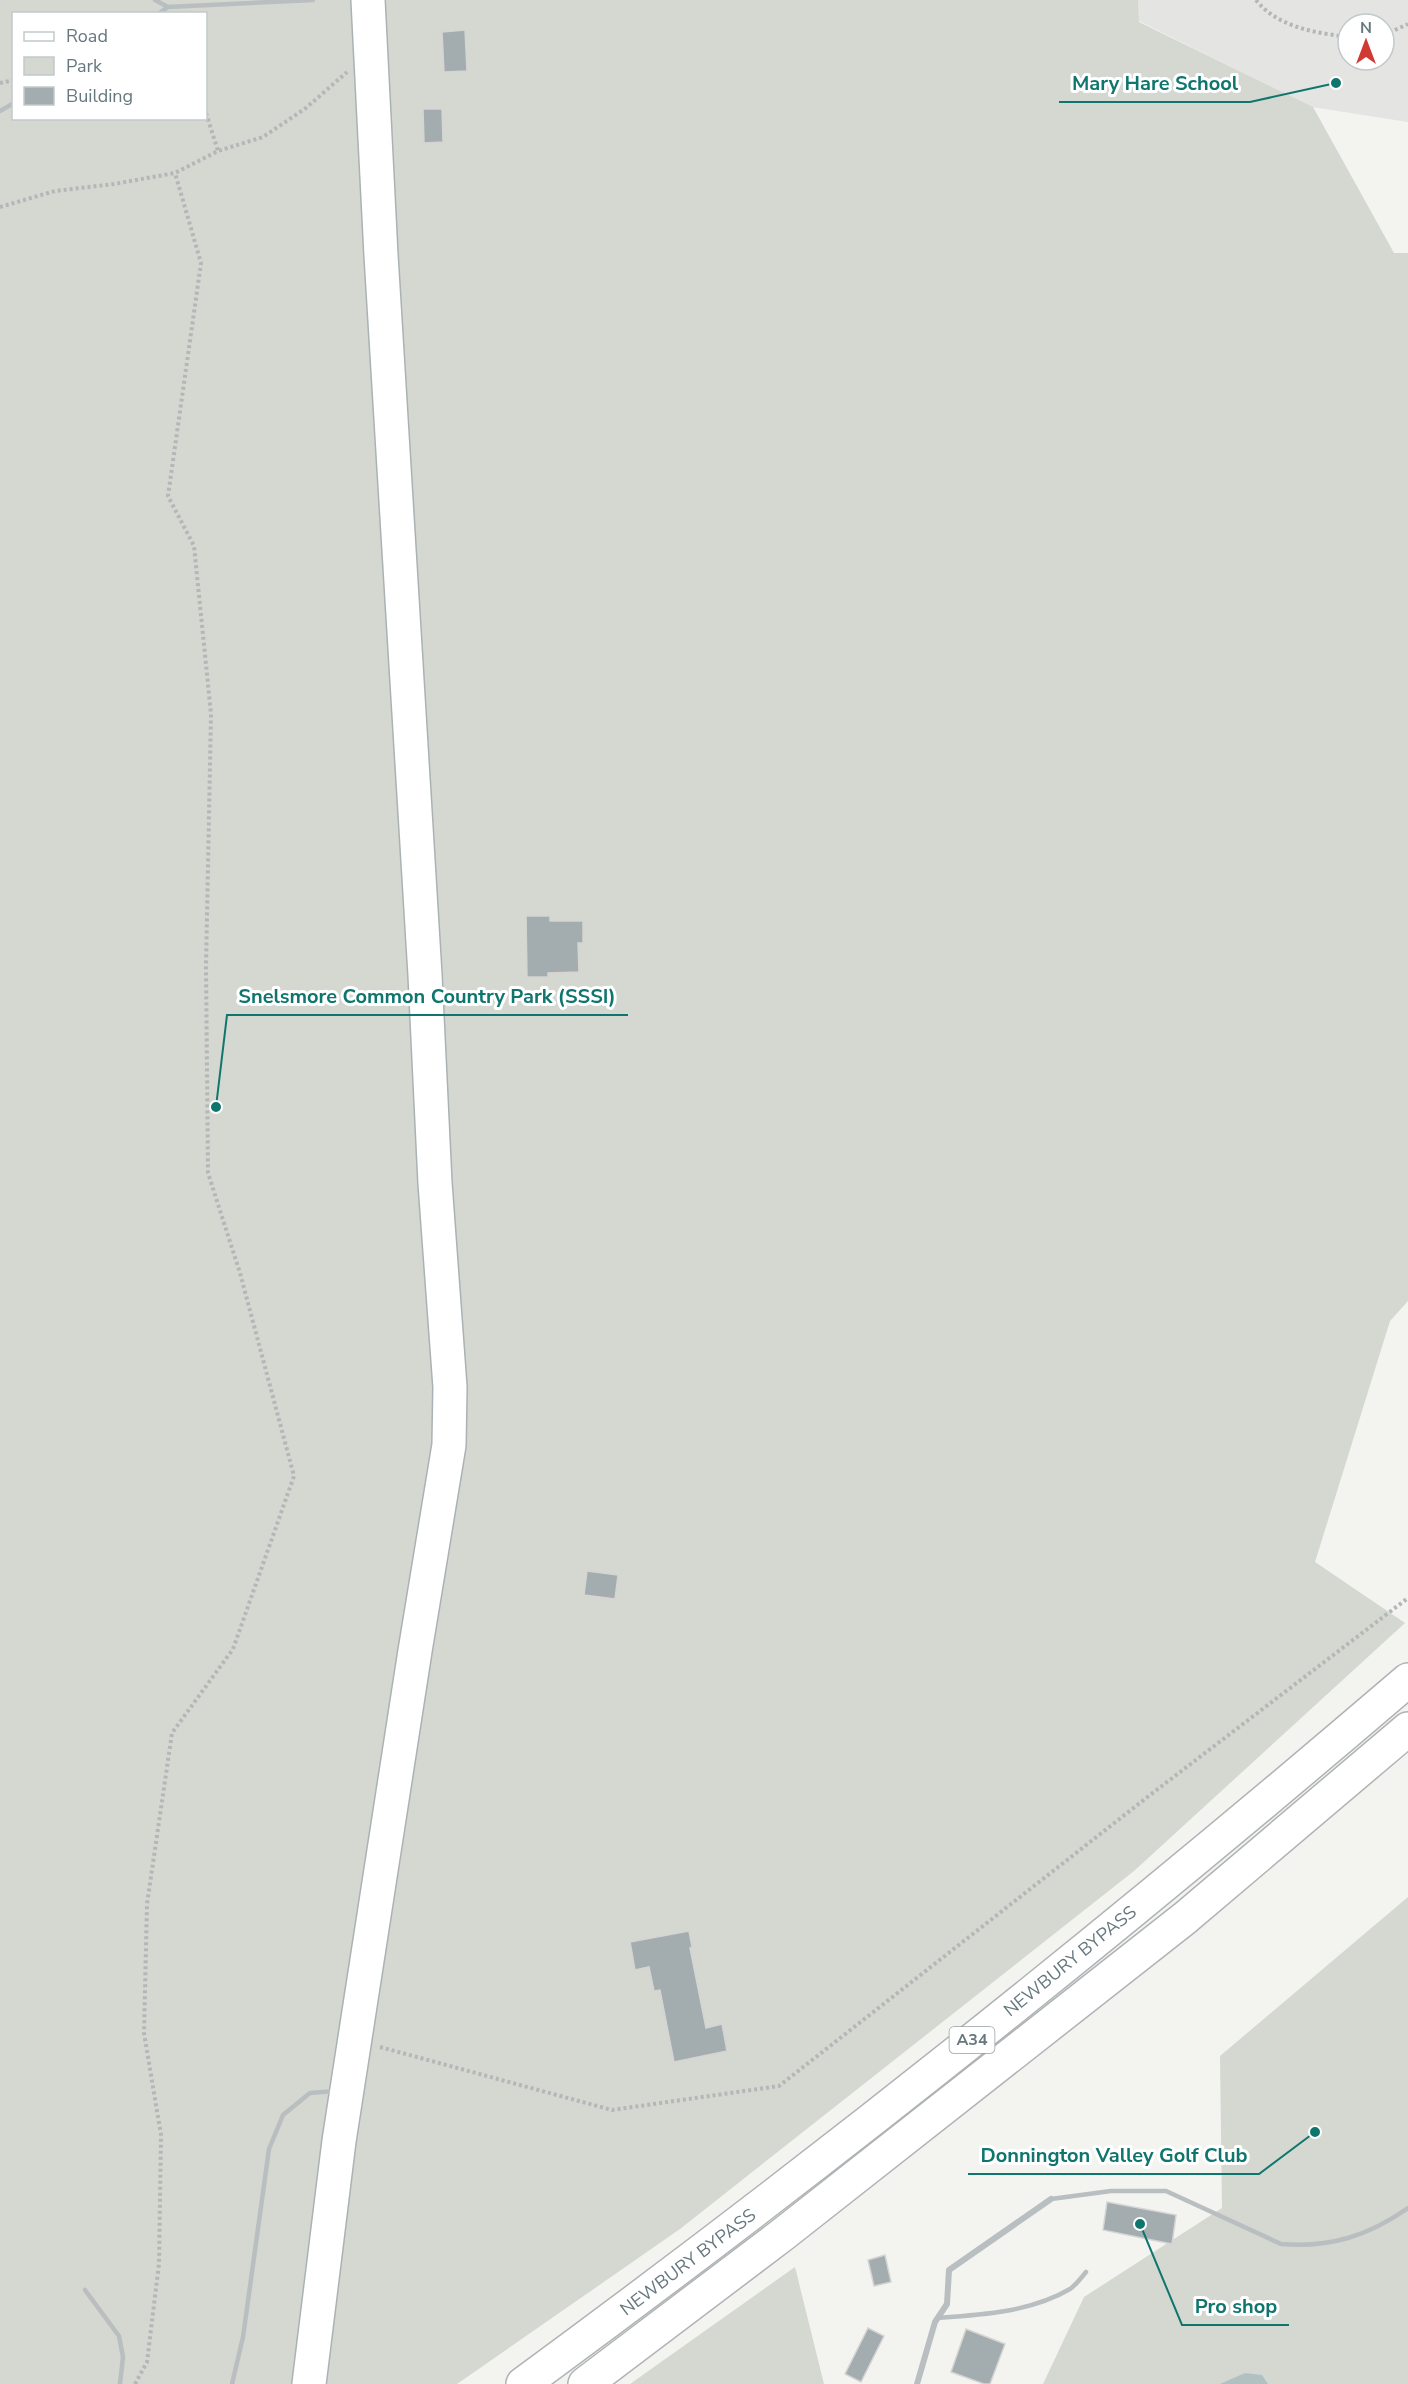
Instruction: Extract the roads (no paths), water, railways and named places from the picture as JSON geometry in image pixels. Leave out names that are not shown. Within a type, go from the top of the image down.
[{"type":"main road","points":[[309,2384],[323,2252],[346,2090],[450,1445],[450,1387],[435,1183],[368,0]]},
{"type":"main road","name":"NEWBURY BYPASS","points":[[523,2384],[718,2240],[903,2095],[1153,1895],[1408,1680]]},
{"type":"main road","name":"NEWBURY BYPASS","points":[[585,2384],[782,2235],[1175,1926],[1408,1729]]},
{"type":"street","points":[[917,2384],[937,2318],[947,2304],[949,2270],[1051,2199]]},
{"type":"lane","points":[[155,0],[168,7],[313,0]]},
{"type":"lane","points":[[161,12],[168,7]]},
{"type":"lane","points":[[232,2384],[243,2337],[269,2149],[283,2115],[310,2093],[346,2090]]},
{"type":"lane","points":[[1051,2199],[1137,2189],[1166,2192],[1281,2244],[1314,2246],[1357,2236],[1380,2226],[1408,2208]]},
{"type":"lane","points":[[937,2318],[1005,2311],[1038,2301],[1072,2288],[1086,2272]]},
{"type":"lane","points":[[85,2290],[119,2336],[123,2357],[120,2384]]},
{"type":"place","name":"Mary Hare School","points":[[1336,83]]},
{"type":"place","name":"Snelsmore Common Country Park (SSSI)","points":[[216,1107]]},
{"type":"place","name":"Donnington Valley Golf Club","points":[[1315,2132]]},
{"type":"place","name":"Pro shop","points":[[1140,2224]]}]
